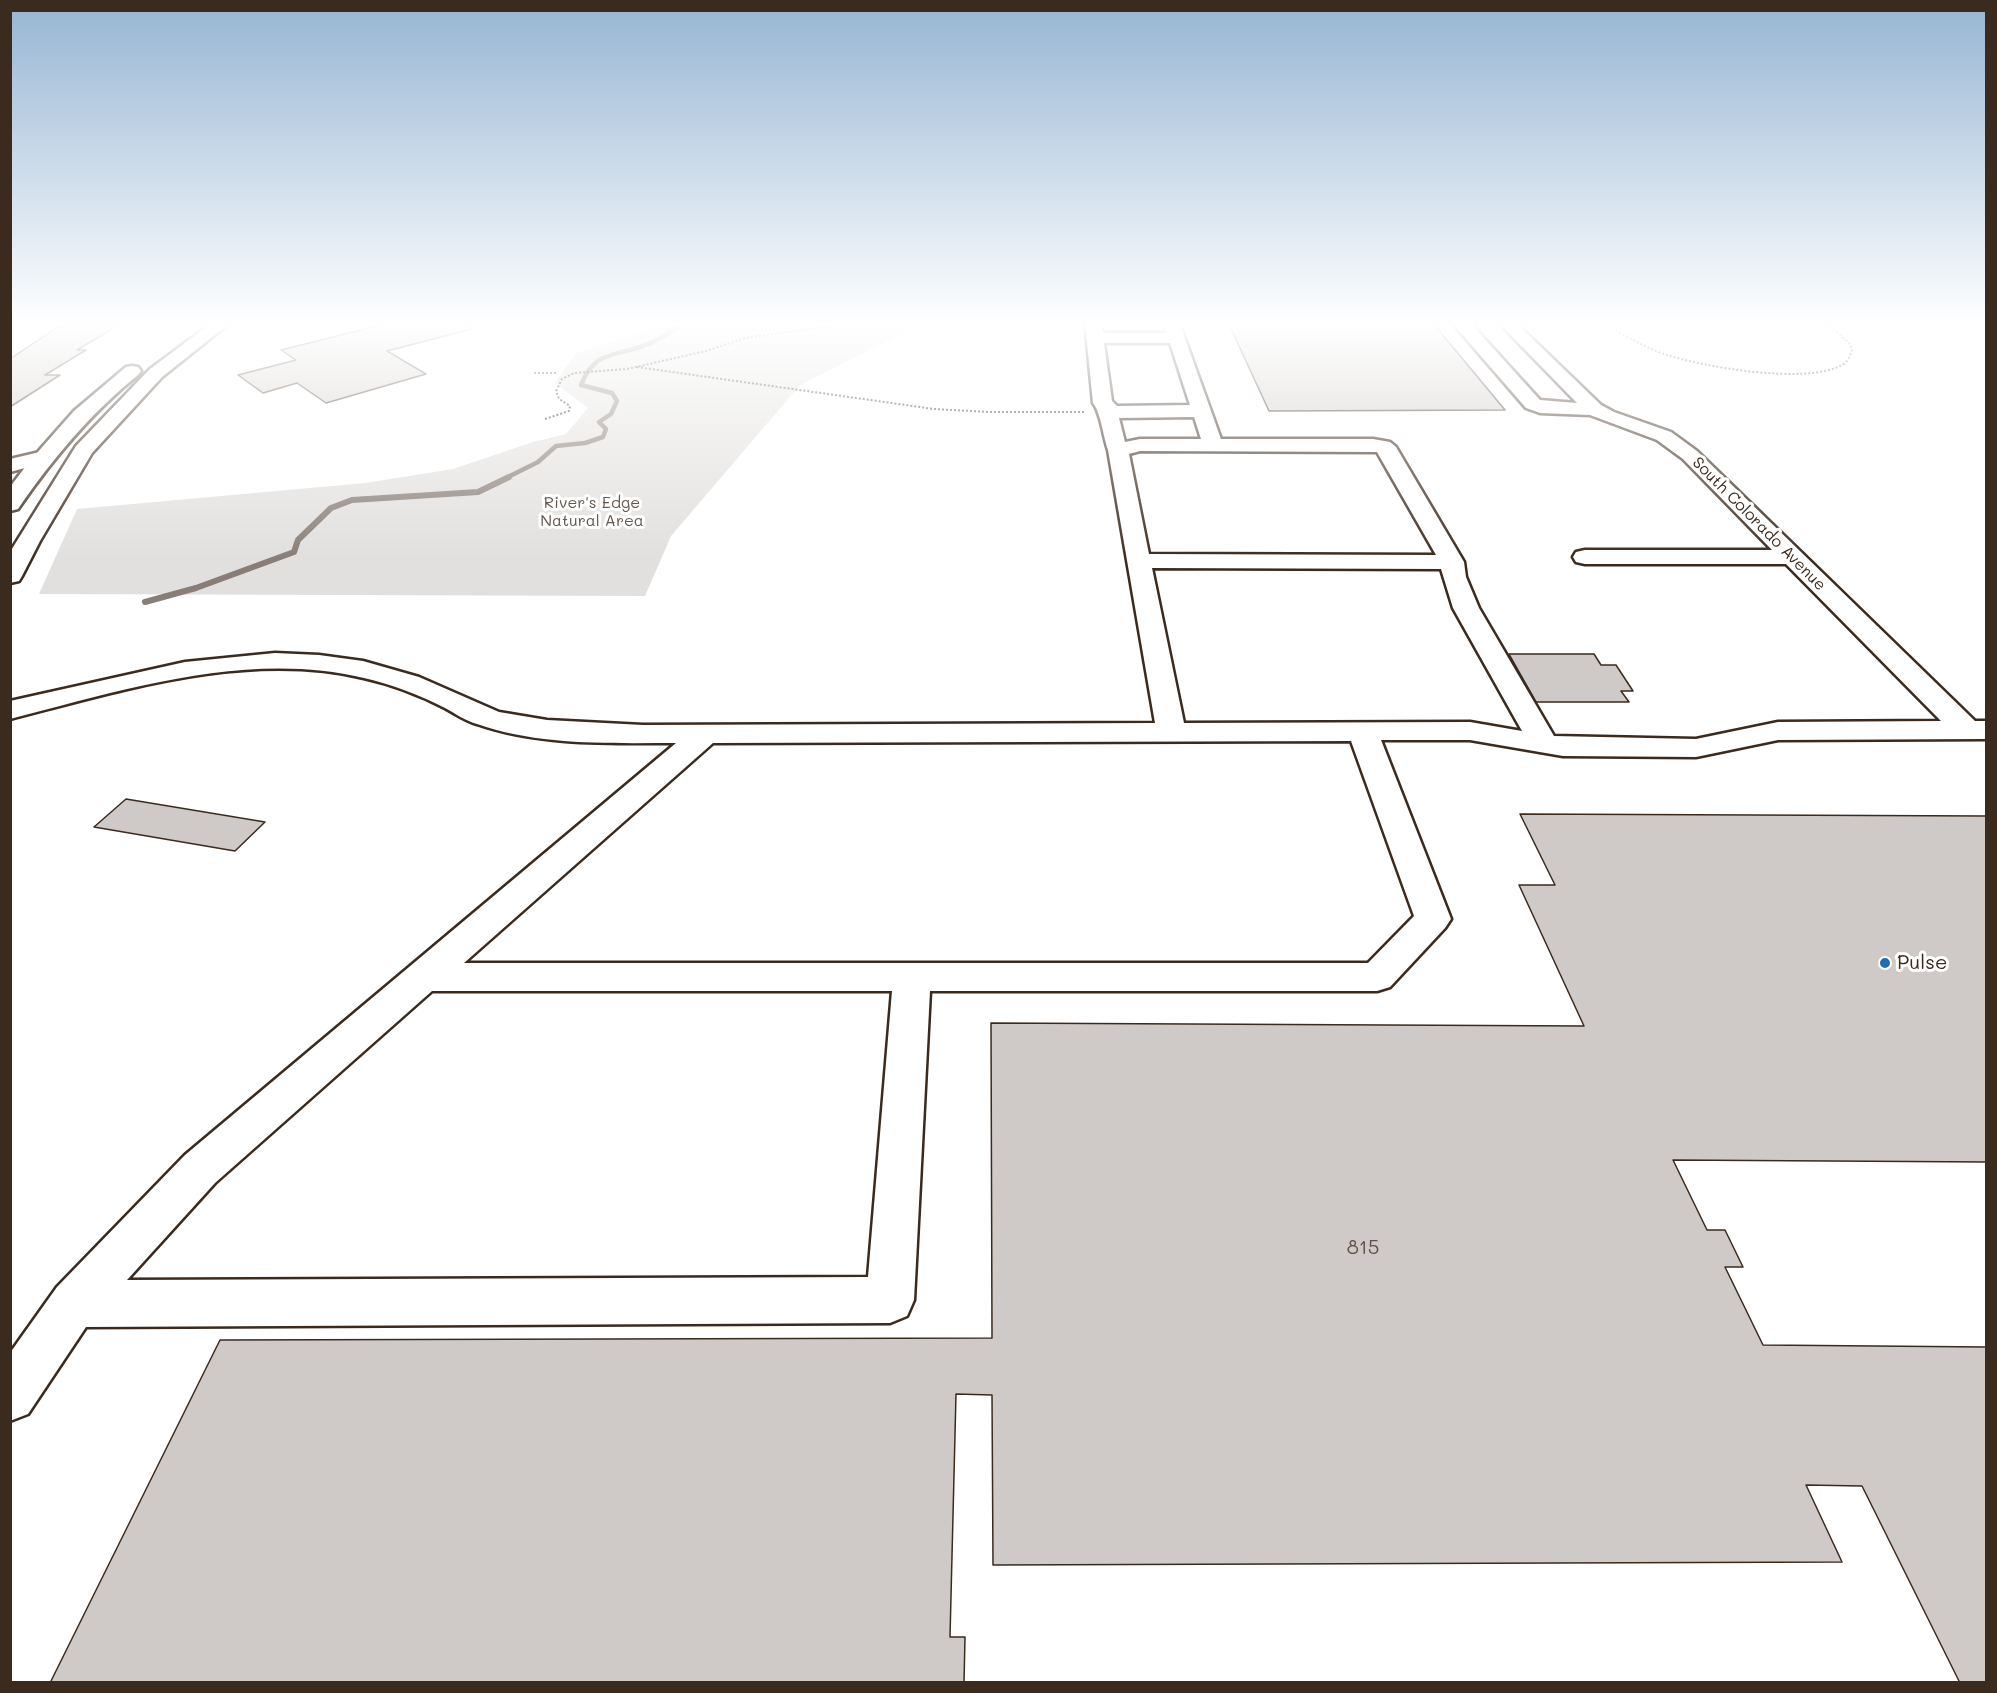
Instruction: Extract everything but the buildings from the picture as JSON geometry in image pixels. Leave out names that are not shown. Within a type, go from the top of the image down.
[{"type":"street","points":[[10,504],[39,458],[97,401]]},
{"type":"street","points":[[1103,401],[1108,407],[1110,428],[1118,450],[1171,732]]},
{"type":"street","points":[[1198,401],[1213,445]]},
{"type":"street","points":[[1530,401],[1540,406],[1594,409]]},
{"type":"street","name":"South Colorado Avenue","points":[[1586,401],[1594,409],[1607,416],[1670,440],[1690,455],[1793,557],[1977,730]]},
{"type":"street","points":[[10,466],[39,458],[76,442],[100,416],[128,402]]},
{"type":"street","points":[[10,576],[28,541],[82,452],[128,402]]},
{"type":"street","points":[[1109,412],[1201,411]]},
{"type":"street","points":[[1118,450],[1140,445],[1383,446],[1389,451],[1452,562],[1454,577],[1466,608],[1544,744]]},
{"type":"street","points":[[10,453],[19,452],[39,458],[56,467],[11,532],[28,541]]},
{"type":"street","points":[[1586,557],[1793,557]]},
{"type":"street","points":[[1139,561],[1452,562]]},
{"type":"street","points":[[10,710],[185,670],[288,661],[364,670],[453,701],[488,718],[556,729],[643,734],[1470,731],[1563,747],[1696,748],[1778,731],[1977,730]]},
{"type":"street","points":[[422,977],[1377,977],[1433,919],[1363,732]]},
{"type":"street","points":[[10,1396],[74,1304],[200,1169],[705,734]]},
{"type":"street","points":[[74,1304],[891,1300],[912,977]]},
{"type":"path","points":[[545,419],[569,411],[570,406],[562,401]]},
{"type":"path","points":[[876,401],[934,408],[1054,412]]},
{"type":"green space","name":"River's Edge Natural Area","points":[[579,401],[786,401],[671,536],[645,596],[39,594],[77,509],[365,483],[453,469],[533,442],[566,434],[588,408]]},
{"type":"waterway","points":[[506,478],[538,462],[556,446],[585,443],[603,437],[606,429],[599,422],[611,414],[617,401]]},
{"type":"waterway","points":[[145,602],[196,588],[294,552],[298,540],[331,508],[352,500],[478,492],[509,477]]},
{"type":"place","name":"Pulse","points":[[1885,963]]}]
